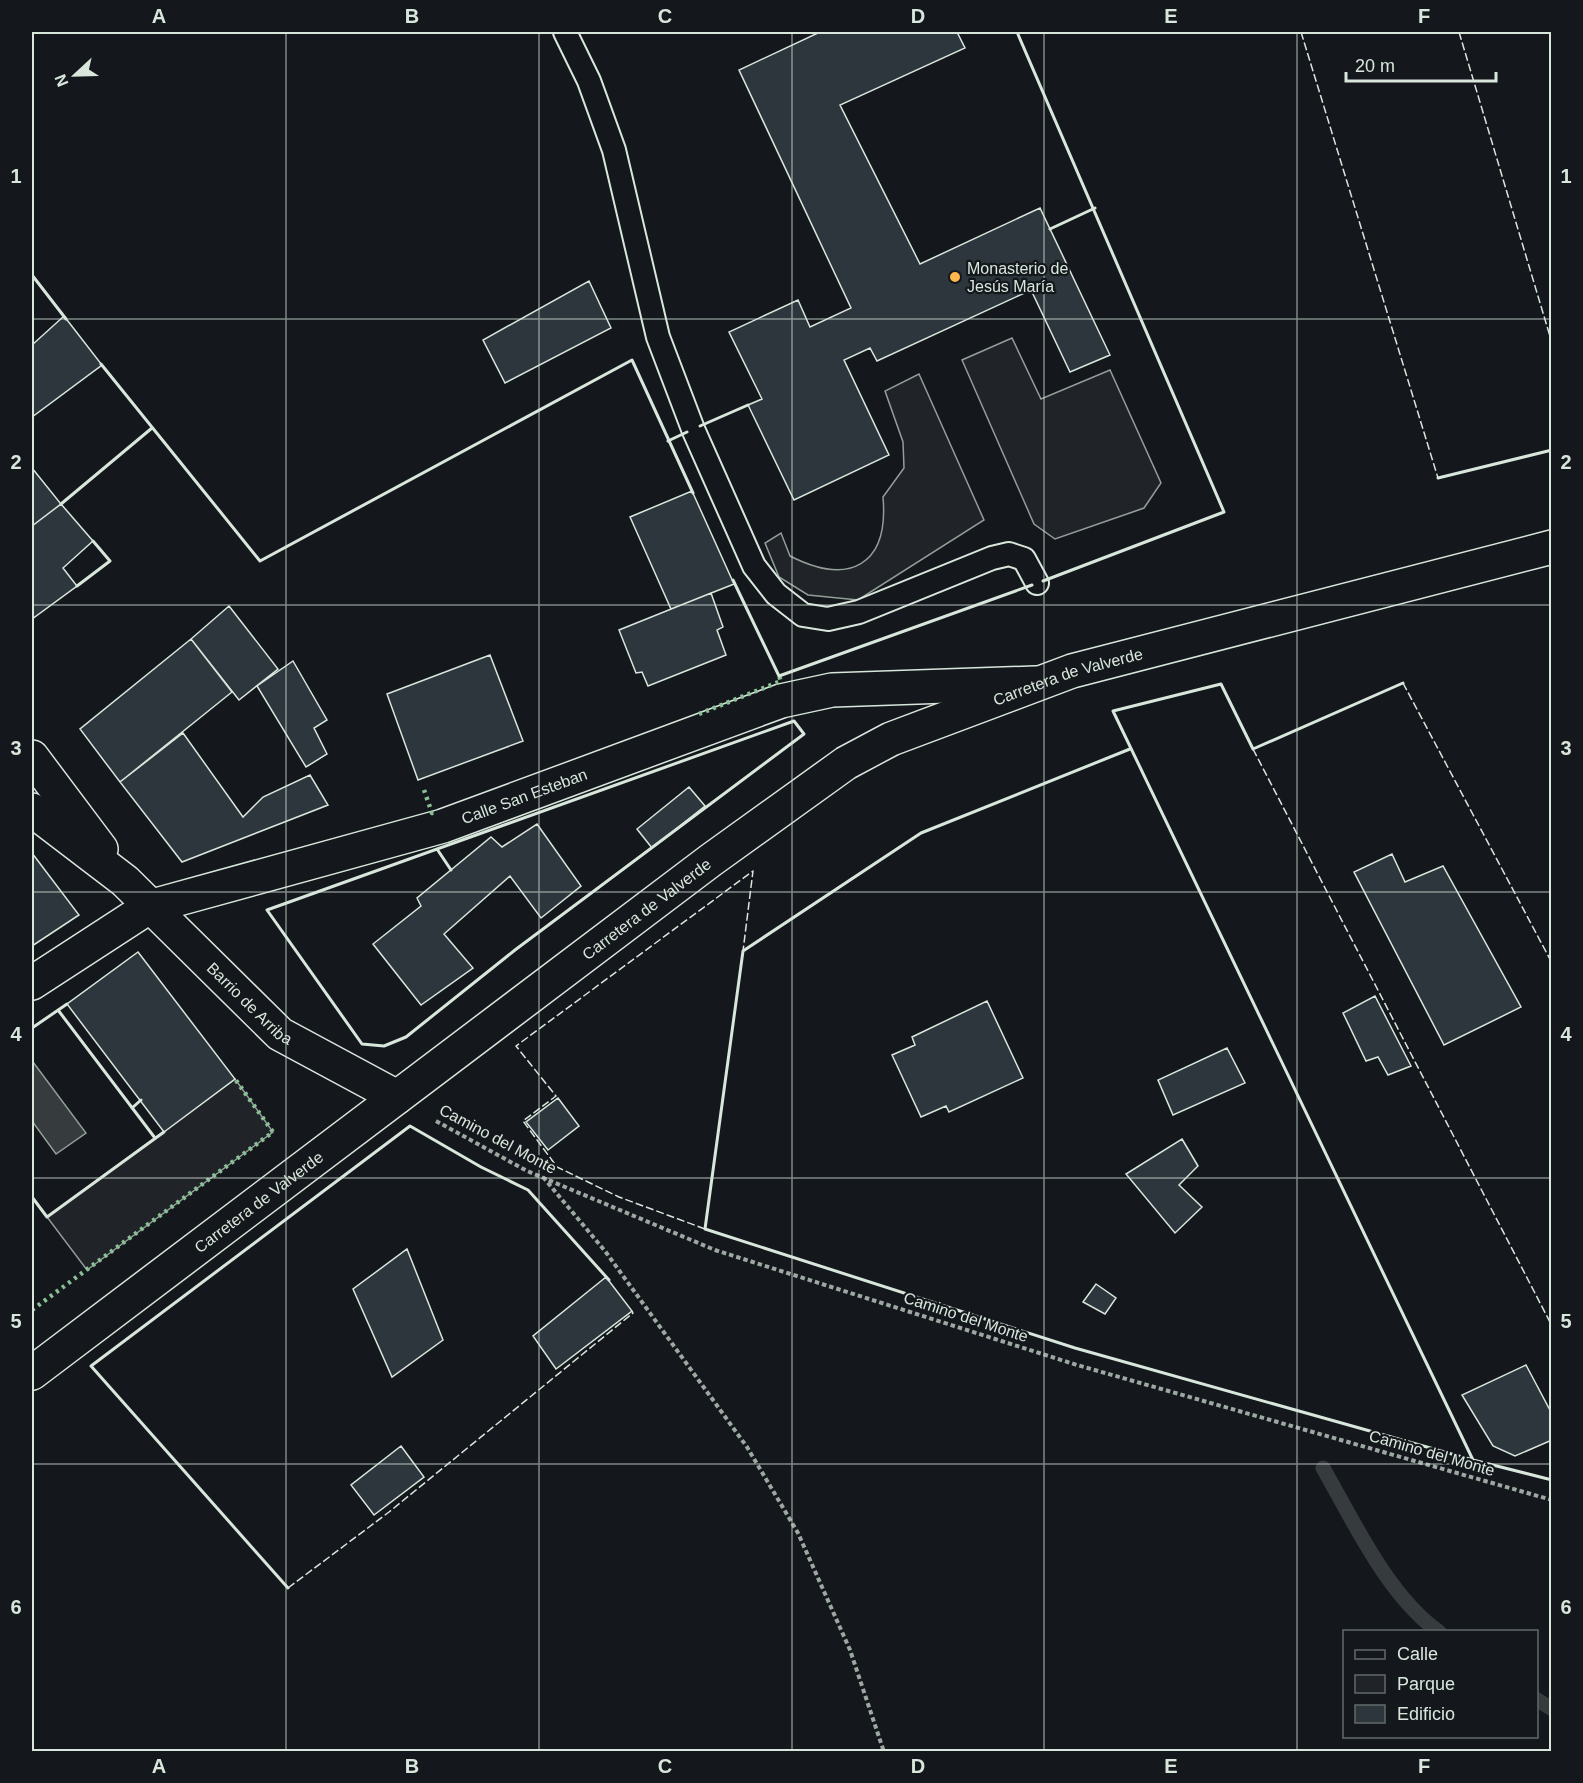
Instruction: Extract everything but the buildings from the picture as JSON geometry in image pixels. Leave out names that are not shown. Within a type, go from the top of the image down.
[{"type":"main road","name":"Carretera de Valverde","points":[[32,1373],[711,860],[846,763],[891,739],[1072,670],[1551,547]]},
{"type":"main road","name":"Calle San Esteban","points":[[32,983],[150,907],[443,826],[781,701],[832,690],[1038,683]]},
{"type":"main road","name":"Barrio de Arriba","points":[[32,757],[125,881],[280,1034],[397,1097]]},
{"type":"main road","name":"Barrio de Arriba","points":[[32,810],[125,881]]},
{"type":"lane","points":[[565,32],[589,81],[614,150],[658,337],[693,429],[754,566],[776,594],[803,615],[828,619],[859,612],[992,558],[1009,554],[1024,560],[1037,583]]},
{"type":"path","name":"Camino del Monte","points":[[397,1097],[473,1143],[543,1177],[726,1254],[1077,1365],[1551,1500]]},
{"type":"path","points":[[543,1177],[605,1251],[747,1447],[807,1554],[850,1650],[884,1752]]},
{"type":"green space","points":[[1012,338],[1041,399],[1110,370],[1161,483],[1144,508],[1055,539],[1034,524],[962,360]]},
{"type":"green space","points":[[919,374],[984,520],[858,600],[808,595],[779,577],[765,543],[781,533],[790,556],[811,565],[830,569],[847,569],[861,564],[872,554],[879,540],[883,521],[883,497],[904,468],[903,442],[885,391]]},
{"type":"green space","points":[[235,1079],[273,1132],[87,1270],[47,1217]]},
{"type":"shaded area","points":[[33,1062],[86,1133],[56,1154],[32,1121]]},
{"type":"waterway","points":[[1323,1468],[1388,1579],[1421,1617],[1437,1630]]},
{"type":"waterway","points":[[1538,1700],[1552,1709]]},
{"type":"hedge","points":[[699,714],[781,681],[779,676]]},
{"type":"hedge","points":[[424,790],[432,813],[435,812]]},
{"type":"hedge","points":[[32,1310],[273,1132],[235,1079]]},
{"type":"fence","points":[[1301,32],[1438,478]]},
{"type":"fence","points":[[1459,32],[1552,343]]},
{"type":"fence","points":[[1403,683],[1552,963]]},
{"type":"fence","points":[[1253,749],[1552,1326]]},
{"type":"fence","points":[[705,1229],[619,1197],[557,1167],[523,1121],[556,1096],[516,1046],[753,871],[743,951]]},
{"type":"fence","points":[[288,1588],[389,1512],[633,1313],[632,1311]]},
{"type":"wall","points":[[1017,32],[1224,512],[1043,581]]},
{"type":"wall","points":[[1050,229],[1095,208]]},
{"type":"wall","points":[[32,275],[66,319]]},
{"type":"wall","points":[[101,364],[260,561],[632,360],[693,493]]},
{"type":"wall","points":[[700,426],[748,405]]},
{"type":"wall","points":[[61,504],[152,428]]},
{"type":"wall","points":[[668,441],[687,432]]},
{"type":"wall","points":[[1438,478],[1552,450]]},
{"type":"wall","points":[[77,586],[110,561],[93,541]]},
{"type":"wall","points":[[733,580],[779,676],[1032,585]]},
{"type":"wall","points":[[1403,683],[1253,749],[1221,684],[1113,711],[1473,1460],[1552,1480]]},
{"type":"wall","points":[[794,721],[804,734],[515,950],[406,1037],[384,1046],[362,1044],[267,910],[794,721]]},
{"type":"wall","points":[[1130,749],[921,833],[743,951],[705,1229],[1075,1348],[1473,1460]]},
{"type":"wall","points":[[437,849],[451,870]]},
{"type":"wall","points":[[32,1028],[67,1004]]},
{"type":"wall","points":[[58,1010],[155,1138]]},
{"type":"wall","points":[[132,1108],[141,1100]]},
{"type":"wall","points":[[288,1588],[91,1366],[410,1126],[481,1167],[528,1190],[609,1280]]},
{"type":"wall","points":[[32,1197],[47,1217],[164,1132]]},
{"type":"place","name":"Monasterio de Jesús María","points":[[955,277]]}]
